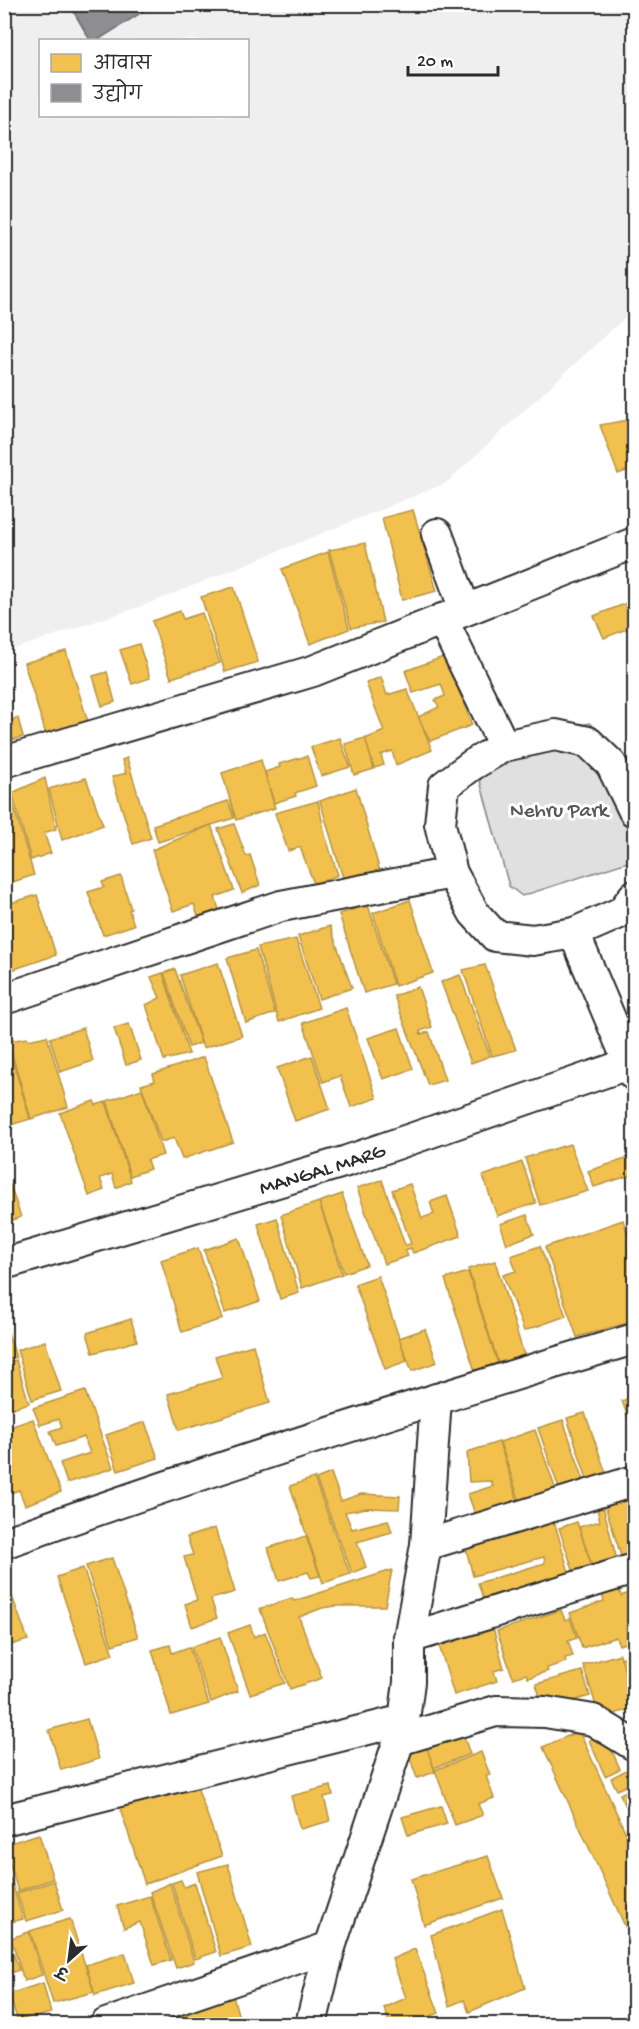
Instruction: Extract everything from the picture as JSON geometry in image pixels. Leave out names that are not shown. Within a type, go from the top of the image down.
[{"type":"street","points":[[437,534],[453,614],[504,746]]},
{"type":"street","points":[[4,762],[313,671],[634,543]]},
{"type":"street","points":[[634,807],[611,764],[588,742],[555,735],[504,746],[472,765],[444,786],[440,824],[452,873],[474,913],[495,936],[533,940],[574,933],[622,912],[634,896]]},
{"type":"street","points":[[4,999],[281,906],[452,873]]},
{"type":"street","points":[[574,933],[633,1067]]},
{"type":"street","name":"MANGAL MARG","points":[[4,1264],[347,1161],[633,1067]]},
{"type":"street","points":[[4,1543],[110,1505],[436,1399],[634,1339]]},
{"type":"street","points":[[311,2025],[330,1947],[402,1730],[409,1682],[409,1638],[426,1545],[436,1399]]},
{"type":"street","points":[[426,1545],[634,1481]]},
{"type":"street","points":[[409,1638],[634,1569]]},
{"type":"street","points":[[4,1820],[496,1711],[545,1712],[593,1720],[634,1745]]},
{"type":"street","points":[[106,2025],[330,1947]]},
{"type":"shaded area","points":[[4,5],[634,5],[634,309],[446,483],[153,602],[5,652]]},
{"type":"green space","name":"Nehru Park","points":[[589,723],[601,732],[634,807],[634,860],[522,896],[509,886],[480,781],[492,751]]},
{"type":"building: आवास","points":[[634,419],[634,468],[618,474],[600,425]]},
{"type":"building: आवास","points":[[413,510],[437,591],[402,600],[382,518]]},
{"type":"building: आवास","points":[[365,543],[383,622],[351,628],[329,550]]},
{"type":"building: आवास","points":[[328,552],[349,629],[310,644],[282,569]]},
{"type":"building: आवास","points":[[234,587],[258,662],[225,672],[201,597]]},
{"type":"building: आवास","points":[[632,601],[634,626],[604,638],[594,616]]},
{"type":"building: आवास","points":[[180,611],[183,619],[202,613],[220,663],[171,678],[152,621]]},
{"type":"building: आवास","points":[[139,644],[150,678],[132,684],[120,650]]},
{"type":"building: आवास","points":[[66,651],[89,725],[47,738],[24,663]]},
{"type":"building: आवास","points":[[446,656],[472,725],[430,741],[418,717],[439,707],[435,700],[445,696],[441,684],[413,693],[405,671]]},
{"type":"building: आवास","points":[[107,672],[115,702],[102,706],[93,676]]},
{"type":"building: आवास","points":[[381,677],[387,695],[407,689],[432,750],[396,765],[392,751],[381,755],[384,765],[374,768],[365,739],[384,731],[366,683]]},
{"type":"building: आवास","points":[[18,718],[23,737],[4,742],[4,722]]},
{"type":"building: आवास","points":[[340,738],[350,767],[321,776],[311,747]]},
{"type":"building: आवास","points":[[365,738],[374,769],[354,775],[345,744]]},
{"type":"building: आवास","points":[[307,756],[316,786],[274,803],[265,772],[280,767],[279,764]]},
{"type":"building: आवास","points":[[127,758],[151,838],[133,844],[112,777],[126,773],[122,760]]},
{"type":"building: आवास","points":[[261,760],[275,808],[236,820],[222,773]]},
{"type":"building: आवास","points":[[45,778],[56,829],[44,833],[51,853],[31,860],[12,793]]},
{"type":"building: आवास","points":[[86,778],[103,825],[62,840],[49,789]]},
{"type":"building: आवास","points":[[356,788],[381,875],[345,885],[320,801]]},
{"type":"building: आवास","points":[[10,794],[34,875],[4,885],[4,796]]},
{"type":"building: आवास","points":[[228,801],[234,818],[158,842],[153,825]]},
{"type":"building: आवास","points":[[318,801],[325,835],[338,875],[314,884],[300,847],[288,851],[275,813]]},
{"type":"building: आवास","points":[[234,824],[246,856],[250,855],[260,885],[242,893],[218,829]]},
{"type":"building: आवास","points":[[211,825],[234,890],[215,897],[221,916],[200,922],[194,904],[173,911],[152,850]]},
{"type":"building: आवास","points":[[121,876],[134,925],[103,935],[88,892],[104,887],[102,882]]},
{"type":"building: आवास","points":[[37,895],[56,955],[6,972],[4,905]]},
{"type":"building: आवास","points":[[410,900],[433,973],[395,986],[373,913]]},
{"type":"building: आवास","points":[[368,905],[393,984],[364,993],[339,914]]},
{"type":"building: आवास","points":[[330,926],[352,988],[319,999],[298,936]]},
{"type":"building: आवास","points":[[296,939],[319,1008],[279,1022],[258,947]]},
{"type":"building: आवास","points":[[256,950],[275,1013],[246,1023],[227,958]]},
{"type":"building: आवास","points":[[218,963],[242,1036],[203,1048],[180,975]]},
{"type":"building: आवास","points":[[485,965],[516,1050],[492,1056],[463,970]]},
{"type":"building: आवास","points":[[175,969],[201,1043],[189,1047],[164,973]]},
{"type":"building: आवास","points":[[163,973],[189,1054],[164,1060],[146,1005],[160,998],[151,977]]},
{"type":"building: आवास","points":[[460,975],[490,1056],[471,1063],[441,982]]},
{"type":"building: आवास","points":[[418,987],[432,1027],[420,1031],[421,1034],[429,1032],[445,1080],[428,1085],[394,996]]},
{"type":"building: आवास","points":[[346,1008],[377,1098],[351,1107],[340,1076],[323,1082],[303,1023]]},
{"type":"building: आवास","points":[[129,1024],[141,1060],[126,1065],[114,1028]]},
{"type":"building: आवास","points":[[83,1028],[93,1061],[60,1072],[50,1038]]},
{"type":"building: आवास","points":[[399,1028],[413,1069],[383,1079],[368,1038]]},
{"type":"building: आवास","points":[[47,1036],[68,1107],[31,1119],[8,1041]]},
{"type":"building: आवास","points":[[7,1041],[30,1119],[4,1127],[4,1042]]},
{"type":"building: आवास","points":[[312,1056],[330,1109],[295,1121],[277,1068]]},
{"type":"building: आवास","points":[[204,1057],[233,1142],[182,1159],[174,1138],[161,1142],[141,1085],[155,1081],[153,1074]]},
{"type":"building: आवास","points":[[142,1089],[163,1155],[147,1160],[150,1169],[130,1176],[107,1101]]},
{"type":"building: आवास","points":[[94,1101],[96,1105],[106,1102],[131,1181],[116,1188],[112,1174],[100,1178],[104,1190],[89,1196],[60,1113]]},
{"type":"building: आवास","points":[[570,1144],[588,1191],[540,1205],[525,1158]]},
{"type":"building: आवास","points":[[632,1157],[634,1174],[594,1187],[588,1171]]},
{"type":"building: आवास","points":[[522,1162],[536,1203],[497,1216],[483,1176]]},
{"type":"building: आवास","points":[[382,1180],[405,1245],[411,1244],[392,1190],[410,1184],[422,1218],[434,1214],[430,1202],[447,1196],[461,1236],[413,1253],[411,1248],[405,1250],[408,1256],[384,1264],[357,1188]]},
{"type":"building: आवास","points":[[10,1185],[21,1217],[4,1223],[4,1187]]},
{"type":"building: आवास","points":[[342,1194],[367,1265],[344,1273],[319,1202]]},
{"type":"building: आवास","points":[[319,1202],[342,1274],[302,1288],[281,1215]]},
{"type":"building: आवास","points":[[527,1215],[534,1234],[507,1244],[500,1224]]},
{"type":"building: आवास","points":[[277,1218],[299,1293],[280,1299],[258,1224]]},
{"type":"building: आवास","points":[[623,1220],[634,1251],[634,1321],[577,1337],[545,1247]]},
{"type":"building: आवास","points":[[239,1238],[260,1301],[225,1313],[204,1250]]},
{"type":"building: आवास","points":[[540,1246],[566,1316],[524,1331],[503,1275],[516,1271],[511,1256]]},
{"type":"building: आवास","points":[[198,1248],[222,1319],[182,1332],[161,1260]]},
{"type":"building: आवास","points":[[495,1261],[525,1358],[499,1365],[468,1269]]},
{"type":"building: आवास","points":[[468,1272],[498,1364],[475,1371],[445,1279]]},
{"type":"building: आवास","points":[[378,1276],[407,1361],[385,1369],[355,1284]]},
{"type":"building: आवास","points":[[131,1319],[137,1341],[93,1353],[87,1333]]},
{"type":"building: आवास","points":[[4,1321],[16,1357],[4,1361]]},
{"type":"building: आवास","points":[[425,1329],[437,1362],[412,1371],[399,1338]]},
{"type":"building: आवास","points":[[45,1341],[61,1391],[32,1400],[17,1350]]},
{"type":"building: आवास","points":[[253,1345],[270,1403],[179,1430],[168,1394],[222,1378],[215,1356]]},
{"type":"building: आवास","points":[[16,1360],[29,1403],[6,1410],[8,1415],[4,1416],[4,1364]]},
{"type":"building: आवास","points":[[85,1391],[113,1468],[67,1483],[60,1463],[90,1453],[84,1437],[56,1446],[50,1431],[62,1427],[59,1419],[40,1425],[33,1408]]},
{"type":"building: आवास","points":[[634,1396],[634,1432],[633,1432],[622,1401]]},
{"type":"building: आवास","points":[[585,1413],[609,1482],[590,1488],[567,1418]]},
{"type":"building: आवास","points":[[33,1419],[61,1492],[25,1505],[19,1490],[8,1494],[4,1486],[4,1429]]},
{"type":"building: आवास","points":[[563,1420],[587,1489],[562,1497],[538,1428]]},
{"type":"building: आवास","points":[[145,1422],[158,1458],[118,1471],[106,1435]]},
{"type":"building: आवास","points":[[535,1430],[558,1496],[522,1508],[500,1442]]},
{"type":"building: आवास","points":[[499,1442],[520,1507],[477,1520],[468,1494],[493,1486],[491,1481],[469,1482],[467,1452]]},
{"type":"building: आवास","points":[[331,1473],[341,1501],[361,1494],[400,1496],[399,1509],[366,1508],[345,1512],[352,1529],[388,1520],[392,1532],[357,1542],[366,1567],[352,1573],[316,1479]]},
{"type":"building: आवास","points":[[314,1478],[350,1574],[323,1583],[290,1486]]},
{"type":"building: आवास","points":[[634,1492],[634,1562],[624,1565],[604,1502]]},
{"type":"building: आवास","points":[[602,1503],[617,1560],[593,1569],[579,1527],[600,1521],[596,1504]]},
{"type":"building: आवास","points":[[552,1514],[573,1586],[486,1607],[478,1583],[545,1563],[544,1557],[473,1576],[464,1541]]},
{"type":"building: आवास","points":[[577,1522],[593,1570],[575,1576],[559,1528]]},
{"type":"building: आवास","points":[[215,1528],[235,1592],[211,1599],[217,1618],[192,1627],[185,1604],[197,1600],[184,1557],[193,1555],[187,1537]]},
{"type":"building: आवास","points":[[306,1536],[320,1576],[311,1578],[308,1572],[279,1581],[268,1548]]},
{"type":"building: आवास","points":[[112,1558],[138,1637],[112,1645],[86,1566]]},
{"type":"building: आवास","points":[[83,1568],[113,1654],[86,1663],[57,1577]]},
{"type":"building: आवास","points":[[392,1570],[385,1606],[336,1606],[322,1608],[299,1617],[322,1678],[290,1689],[260,1609],[292,1598],[294,1601]]},
{"type":"building: आवास","points":[[9,1588],[28,1640],[4,1647],[4,1589]]},
{"type":"building: आवास","points":[[619,1590],[621,1596],[629,1593],[634,1608],[634,1640],[619,1645],[616,1637],[582,1648],[570,1613],[604,1601],[602,1595]]},
{"type":"building: आवास","points":[[561,1610],[565,1620],[570,1618],[577,1638],[568,1641],[573,1656],[565,1658],[566,1662],[547,1668],[548,1671],[528,1678],[526,1674],[513,1678],[497,1631]]},
{"type":"building: आवास","points":[[492,1624],[504,1668],[494,1671],[497,1681],[454,1695],[438,1642]]},
{"type":"building: आवास","points":[[250,1625],[254,1637],[265,1632],[285,1683],[250,1694],[228,1633]]},
{"type":"building: आवास","points":[[220,1637],[238,1691],[211,1702],[191,1647]]},
{"type":"building: आवास","points":[[170,1645],[172,1653],[189,1647],[209,1704],[171,1715],[152,1650]]},
{"type":"building: आवास","points":[[620,1654],[634,1708],[600,1718],[583,1665]]},
{"type":"building: आवास","points":[[634,1654],[634,1688],[631,1689],[621,1658]]},
{"type":"building: आवास","points":[[582,1671],[590,1696],[544,1709],[536,1684]]},
{"type":"building: आवास","points":[[87,1719],[99,1759],[61,1770],[49,1730]]},
{"type":"building: आवास","points":[[461,1729],[470,1754],[434,1768],[424,1742]]},
{"type":"building: आवास","points":[[579,1731],[634,1851],[634,1946],[543,1747]]},
{"type":"building: आवास","points":[[604,1733],[620,1769],[605,1776],[589,1740]]},
{"type":"building: आवास","points":[[426,1745],[435,1772],[417,1778],[407,1750]]},
{"type":"building: आवास","points":[[481,1752],[490,1775],[486,1776],[494,1798],[478,1804],[483,1815],[455,1825],[435,1770]]},
{"type":"building: आवास","points":[[632,1767],[634,1782],[617,1790],[611,1778]]},
{"type":"building: आवास","points":[[159,1784],[163,1796],[196,1784],[222,1856],[145,1884],[117,1799]]},
{"type":"building: आवास","points":[[331,1786],[333,1795],[324,1797],[330,1821],[300,1829],[291,1796]]},
{"type":"building: आवास","points":[[634,1787],[634,1818],[632,1819],[620,1794]]},
{"type":"building: आवास","points":[[441,1806],[447,1824],[408,1835],[402,1817]]},
{"type":"building: आवास","points":[[39,1834],[53,1879],[18,1891],[4,1845]]},
{"type":"building: आवास","points":[[488,1856],[503,1898],[424,1925],[411,1879]]},
{"type":"building: आवास","points":[[228,1864],[252,1947],[221,1956],[197,1872]]},
{"type":"building: आवास","points":[[11,1879],[23,1919],[4,1924],[4,1881]]},
{"type":"building: आवास","points":[[181,1880],[184,1887],[195,1883],[216,1952],[195,1959],[172,1883]]},
{"type":"building: आवास","points":[[54,1881],[63,1910],[26,1921],[17,1893]]},
{"type":"building: आवास","points":[[170,1883],[194,1962],[176,1968],[150,1892]]},
{"type":"building: आवास","points":[[150,1896],[171,1960],[154,1965],[140,1922],[124,1928],[117,1906]]},
{"type":"building: आवास","points":[[502,1909],[525,1988],[469,2012],[464,2000],[449,2006],[431,1935]]},
{"type":"building: आवास","points":[[70,1919],[94,1992],[53,2003],[30,1931]]},
{"type":"building: आवास","points":[[29,1932],[42,1975],[24,1981],[11,1938]]},
{"type":"building: आवास","points":[[415,1949],[439,2013],[410,2024],[390,2024],[384,2008],[406,1998],[392,1959]]},
{"type":"building: आवास","points":[[4,1953],[5,1956],[13,1953],[19,1970],[4,1975]]},
{"type":"building: आवास","points":[[125,1953],[134,1983],[95,1995],[86,1965]]},
{"type":"building: आवास","points":[[43,1983],[51,2013],[31,2016],[18,2022],[9,1994]]},
{"type":"building: आवास","points":[[232,1993],[241,2024],[162,2024],[159,2015]]},
{"type":"building: उद्योग","points":[[69,4],[155,4],[100,39],[89,39]]}]
